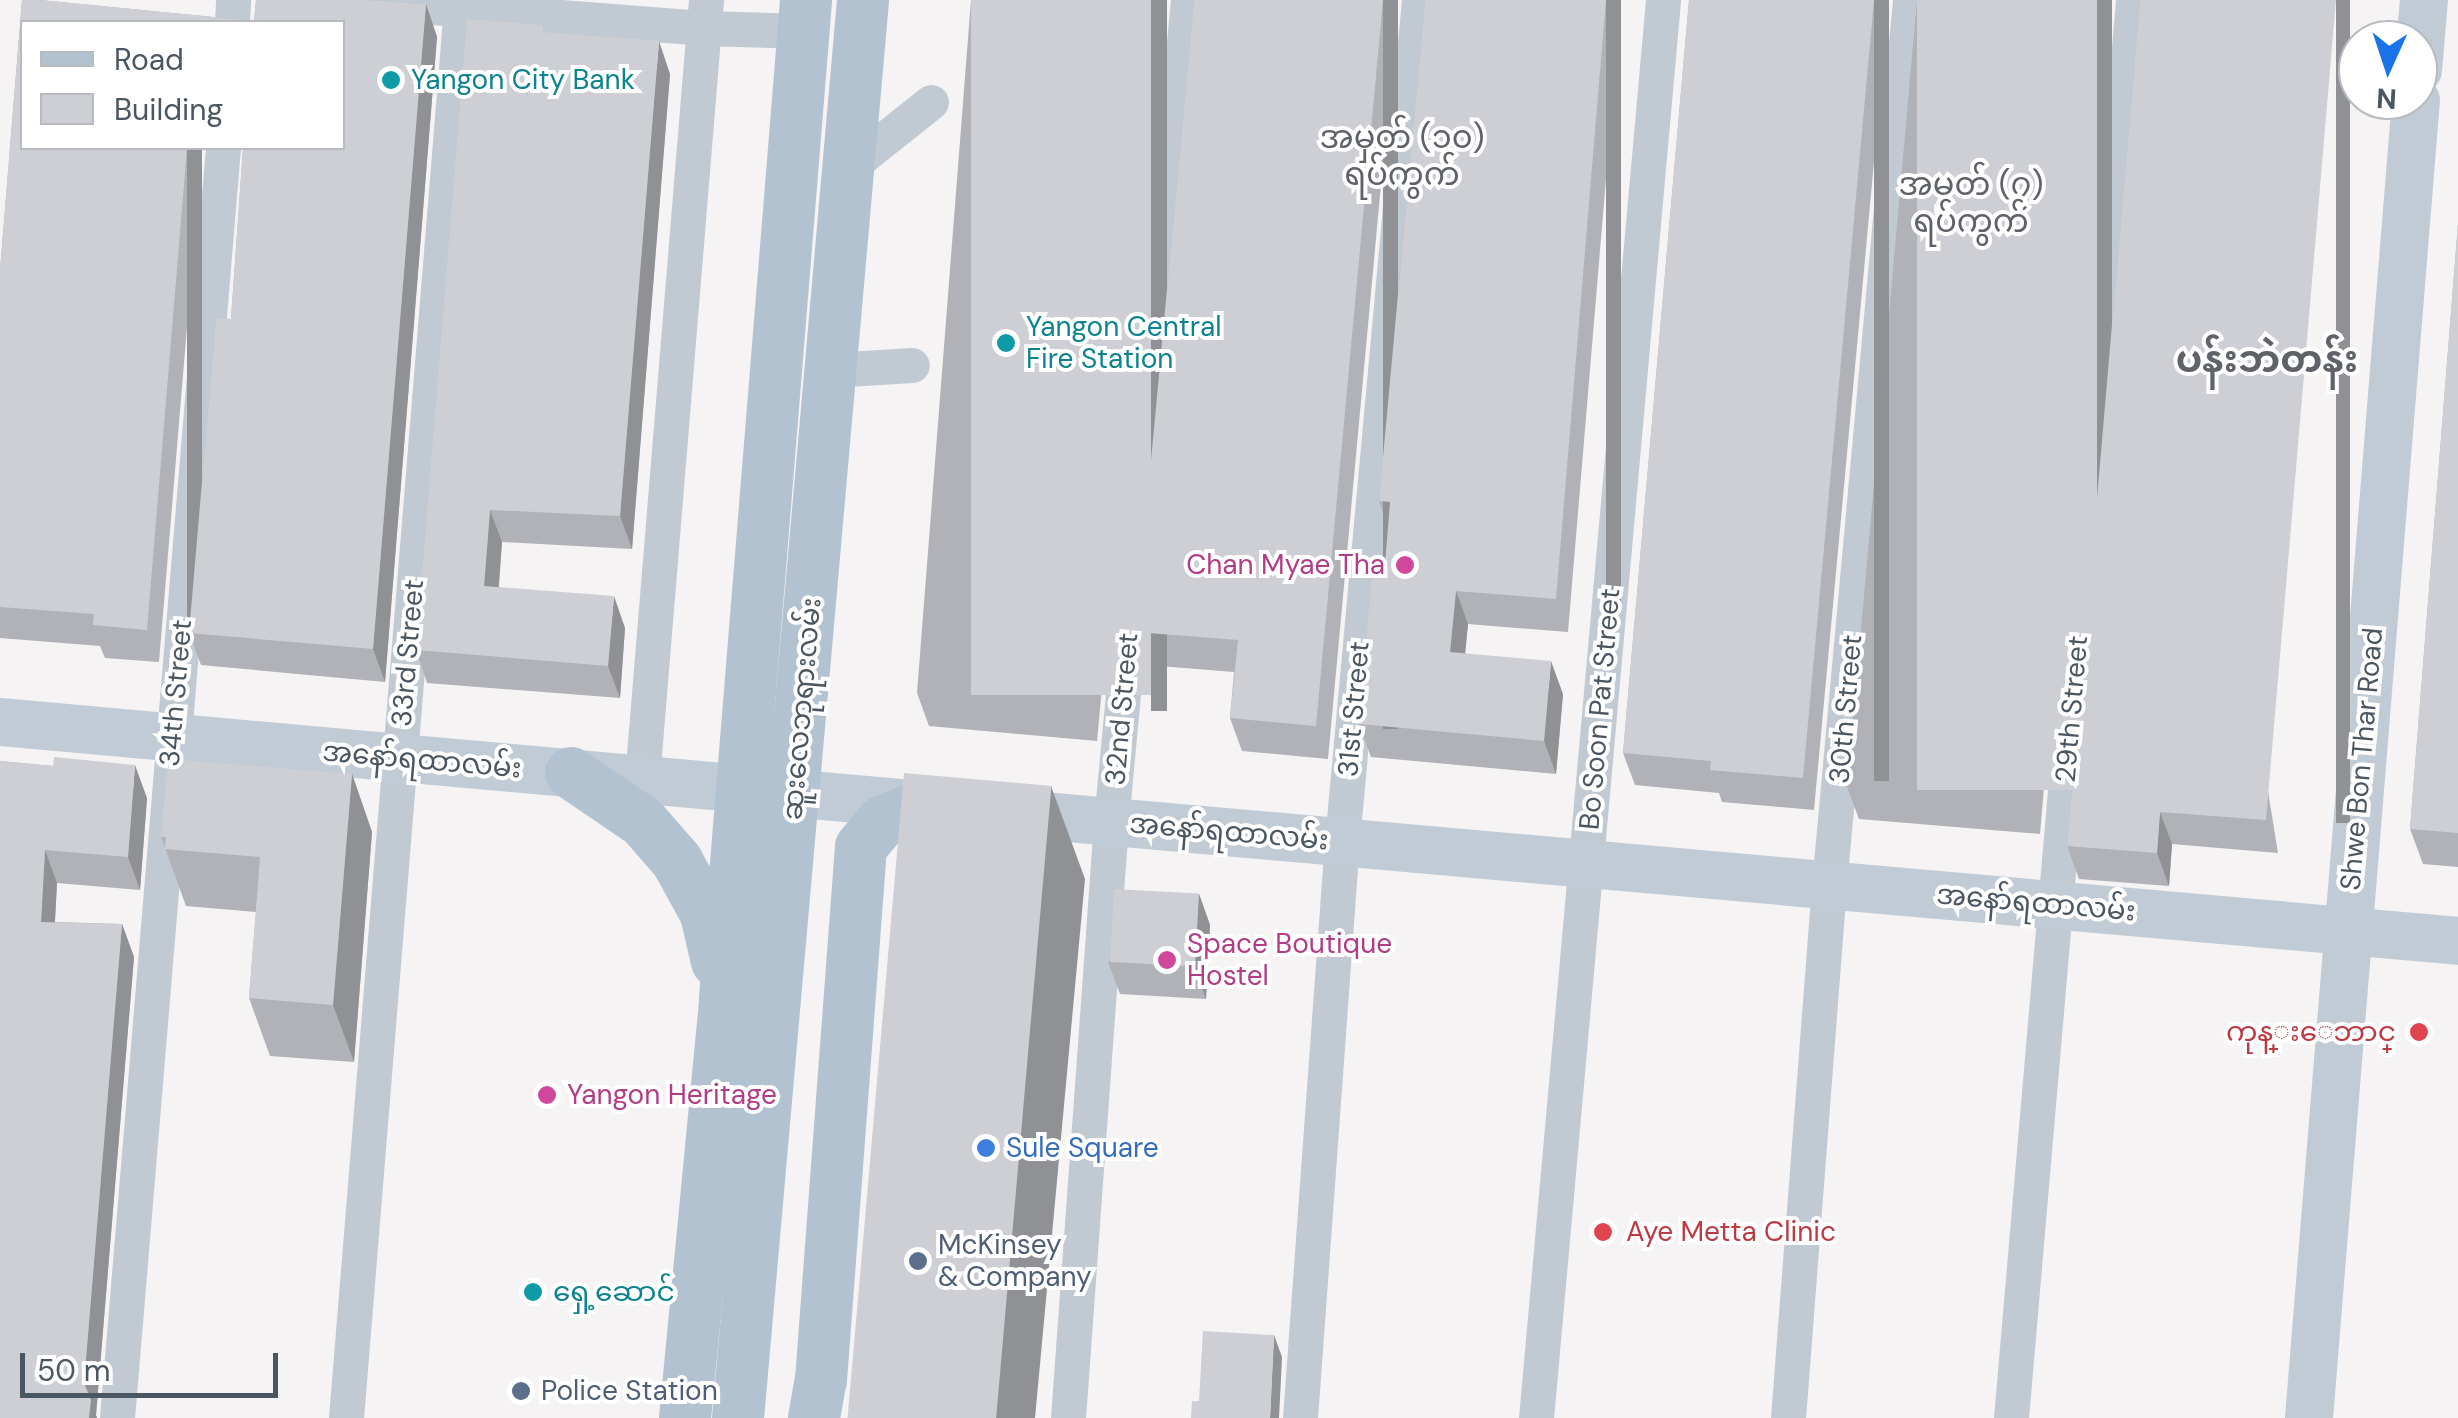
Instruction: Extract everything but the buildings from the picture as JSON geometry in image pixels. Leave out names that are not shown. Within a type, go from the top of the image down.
[{"type":"main road","name":"ဆူးလေဘုရားလမ်း","points":[[738,1418],[862,0]]},
{"type":"main road","name":"ဆူးလေဘုရားလမ်း","points":[[686,1418],[725,999],[805,15]]},
{"type":"main road","name":"Shwe Bon Thar Road","points":[[2310,1418],[2414,120]]},
{"type":"main road","name":"အနော်ရထာလမ်း","points":[[0,722],[2458,940]]},
{"type":"main road","points":[[570,774],[643,822],[677,862],[706,914],[725,999]]},
{"type":"main road","points":[[814,1418],[822,1380],[861,847],[882,822],[922,806]]},
{"type":"street","points":[[340,0],[461,8],[805,15]]},
{"type":"street","name":"32nd Street","points":[[1068,1418],[1112,822],[1188,0]]},
{"type":"street","name":"31st Street","points":[[1300,1418],[1342,841],[1420,0]]},
{"type":"street","name":"Bo Soon Pat Street","points":[[1536,1418],[1663,0]]},
{"type":"street","name":"30th Street","points":[[1788,1418],[1830,885],[1910,0]]},
{"type":"street","name":"29th Street","points":[[2011,1418],[2133,0]]},
{"type":"street","name":"33rd Street","points":[[346,1418],[461,8]]},
{"type":"street","points":[[642,779],[704,14]]},
{"type":"street","points":[[848,168],[931,102]]},
{"type":"street","name":"34th Street","points":[[117,1418],[224,150]]},
{"type":"street","points":[[831,370],[912,366]]},
{"type":"place","name":"Yangon City Bank","points":[[391,80]]},
{"type":"place","name":"Yangon Central Fire Station","points":[[1006,343]]},
{"type":"place","name":"Chan Myae Tha","points":[[1405,565]]},
{"type":"place","name":"Space Boutique Hostel","points":[[1167,960]]},
{"type":"place","name":"ကုန္းေဘာင္","points":[[2419,1032]]},
{"type":"place","name":"Yangon Heritage","points":[[547,1095]]},
{"type":"place","name":"Sule Square","points":[[986,1148]]},
{"type":"place","name":"Aye Metta Clinic","points":[[1603,1232]]},
{"type":"place","name":"McKinsey & Company","points":[[918,1261]]},
{"type":"place","name":"ရှေ့ဆောင်","points":[[533,1292]]},
{"type":"place","name":"Police Station","points":[[521,1391]]},
{"type":"district","name":"အမှတ် (၁၀) ရပ်ကွက်","points":[[1402,156]]},
{"type":"district","name":"အမှတ် (၇) ရပ်ကွက်","points":[[1971,204]]},
{"type":"district","name":"ပန်းဘဲတန်း","points":[[2267,360]]}]
